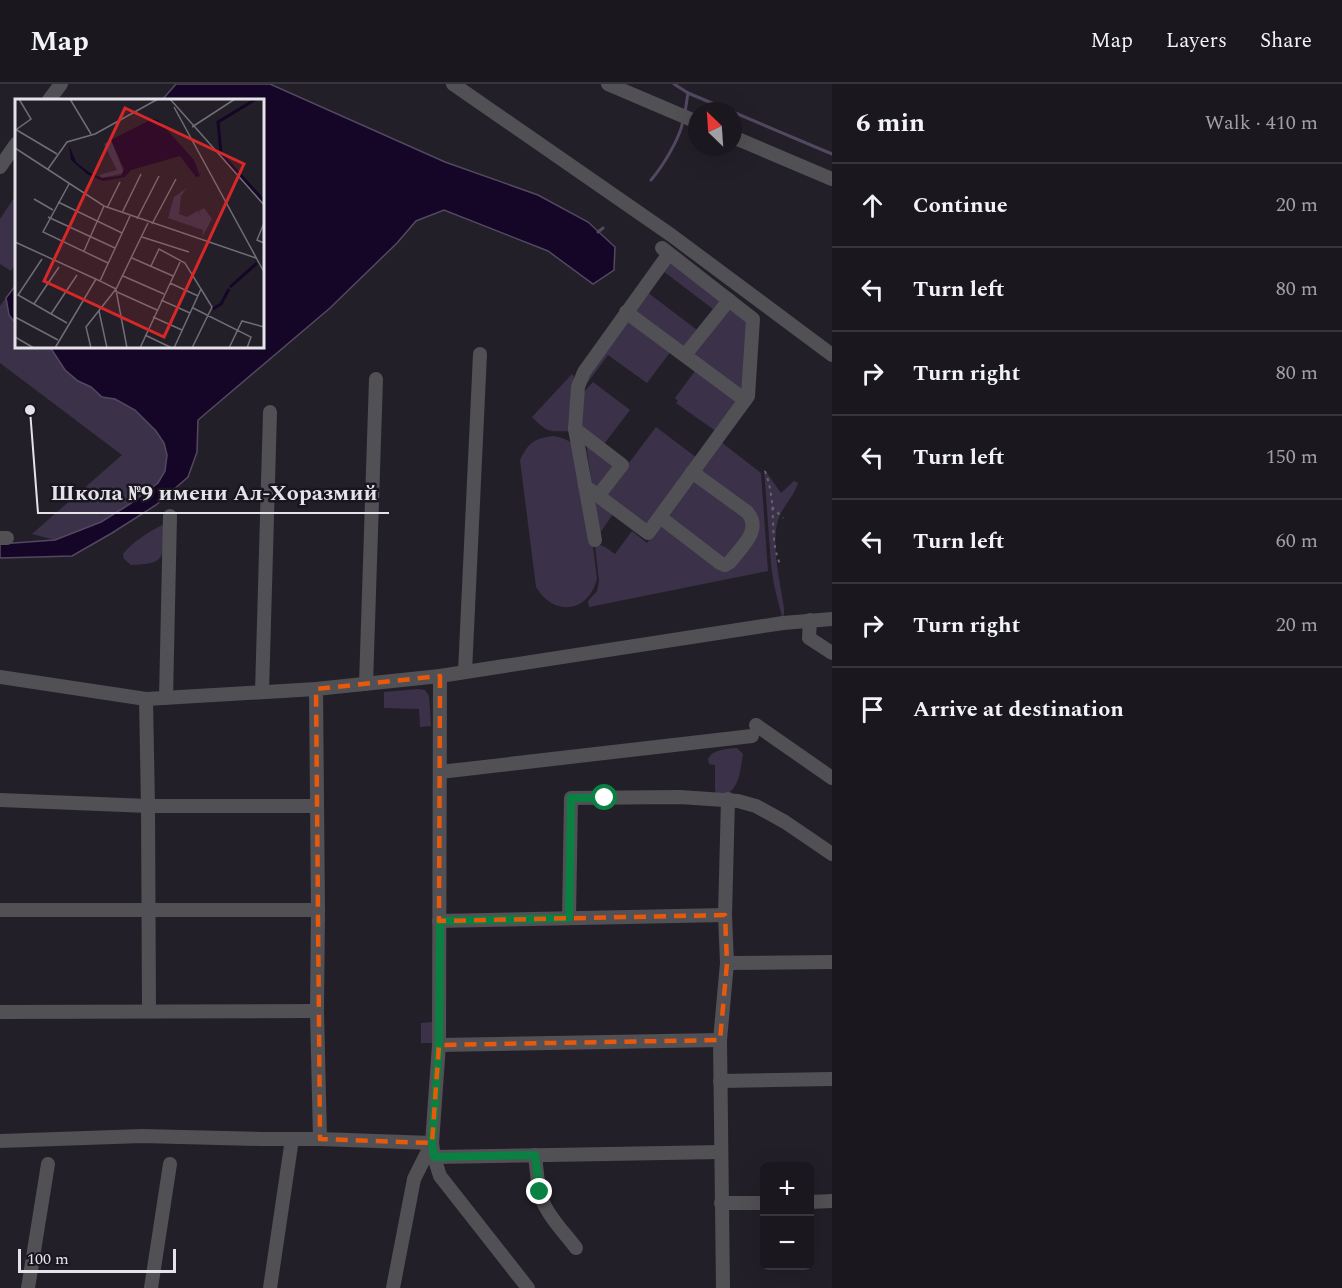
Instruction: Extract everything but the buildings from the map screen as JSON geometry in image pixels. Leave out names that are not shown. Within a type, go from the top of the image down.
[{"type":"street","points":[[50,99],[61,84]]},
{"type":"street","points":[[453,84],[671,235],[832,355]]},
{"type":"street","points":[[608,84],[688,118]]},
{"type":"street","points":[[742,141],[832,179]]},
{"type":"street","points":[[0,167],[15,145]]},
{"type":"street","points":[[585,486],[648,533],[748,396],[753,319],[665,252],[584,372],[586,381],[575,429],[585,486],[595,540]]},
{"type":"street","points":[[685,355],[729,300]]},
{"type":"street","points":[[626,312],[745,400]]},
{"type":"street","points":[[465,672],[480,354]]},
{"type":"street","points":[[366,684],[376,379]]},
{"type":"street","points":[[262,692],[270,412]]},
{"type":"street","points":[[575,429],[622,465],[598,496]]},
{"type":"street","points":[[660,517],[725,565],[730,562],[752,532],[754,525],[747,512],[693,472]]},
{"type":"street","points":[[166,698],[170,516]]},
{"type":"street","points":[[0,677],[146,699],[316,689],[440,676],[783,623],[832,619]]},
{"type":"street","points":[[810,620],[809,638],[832,653]]},
{"type":"street","points":[[440,676],[439,1045],[433,1150],[440,1176],[528,1288]]},
{"type":"street","points":[[316,689],[317,1011],[320,1138]]},
{"type":"street","points":[[146,699],[149,1011]]},
{"type":"street","points":[[440,772],[754,731],[832,778]]},
{"type":"street","points":[[569,918],[571,798],[728,799],[756,807],[785,822],[832,854]]},
{"type":"street","points":[[723,1288],[720,1040],[727,963],[725,915],[728,799]]},
{"type":"street","points":[[0,800],[148,806],[317,806]]},
{"type":"street","points":[[0,910],[318,910]]},
{"type":"street","points":[[440,921],[725,915]]},
{"type":"street","points":[[727,963],[832,962]]},
{"type":"street","points":[[0,1012],[317,1011]]},
{"type":"street","points":[[439,1045],[720,1040]]},
{"type":"street","points":[[720,1081],[832,1079]]},
{"type":"street","points":[[0,1141],[142,1136],[320,1138],[433,1150],[535,1155],[721,1152]]},
{"type":"street","points":[[270,1288],[292,1139]]},
{"type":"street","points":[[393,1288],[414,1179],[433,1150]]},
{"type":"street","points":[[535,1155],[540,1192],[544,1203],[576,1248]]},
{"type":"street","points":[[28,1288],[48,1164]]},
{"type":"street","points":[[151,1288],[170,1164]]},
{"type":"street","points":[[814,1202],[832,1201]]},
{"type":"street","points":[[721,1203],[760,1203]]},
{"type":"path","points":[[765,471],[771,494],[774,541],[781,566]]},
{"type":"path","points":[[772,507],[783,518]]},
{"type":"highlighted area","points":[[440,676],[439,921],[725,915],[727,963],[720,1040],[439,1045],[432,1143],[320,1139],[316,689]]},
{"type":"shaded area","points":[[176,84],[270,84],[445,162],[538,195],[588,222],[615,247],[614,270],[593,284],[548,251],[444,210],[416,221],[397,243],[330,308],[198,420],[197,452],[188,477],[156,505],[72,556],[0,558],[0,544],[55,540],[101,522],[158,483],[165,471],[167,455],[164,443],[156,431],[135,410],[115,399],[102,397],[91,387],[78,381],[65,370],[51,348],[264,348],[264,99],[163,99]]},
{"type":"shaded area","points":[[15,196],[15,265],[11,271],[0,264],[0,219]]},
{"type":"shaded area","points":[[671,261],[721,299],[713,309],[663,271]]},
{"type":"shaded area","points":[[15,286],[15,323],[9,315],[6,298]]},
{"type":"shaded area","points":[[647,292],[697,330],[683,348],[633,310]]},
{"type":"shaded area","points":[[6,298],[9,315],[15,323],[15,348],[51,348],[78,381],[91,387],[102,397],[115,399],[135,410],[156,431],[164,443],[167,455],[165,471],[158,483],[101,522],[55,540],[32,534],[122,455],[0,363],[0,306]]},
{"type":"shaded area","points":[[731,306],[750,321],[743,393],[692,355]]},
{"type":"shaded area","points":[[627,319],[671,351],[647,383],[608,355],[588,382],[586,377]]},
{"type":"shaded area","points":[[695,371],[737,401],[717,432],[676,403],[678,401],[675,398]]},
{"type":"shaded area","points":[[572,374],[574,376],[569,431],[548,430],[532,417]]},
{"type":"shaded area","points":[[593,382],[630,410],[604,444],[583,429],[580,424],[583,393]]},
{"type":"shaded area","points":[[656,427],[697,458],[646,525],[605,495]]},
{"type":"shaded area","points":[[553,436],[569,441],[581,452],[597,579],[586,599],[570,607],[561,607],[552,603],[543,597],[536,587],[520,460],[533,442]]},
{"type":"shaded area","points":[[721,442],[761,473],[768,571],[589,607],[588,601],[597,591],[599,581],[595,545],[605,547],[615,554],[632,531],[647,543]]},
{"type":"shaded area","points":[[586,443],[615,464],[596,490],[592,486]]},
{"type":"shaded area","points":[[764,469],[781,493],[794,481],[798,483],[776,527],[777,562],[784,608],[782,617],[771,564]]},
{"type":"shaded area","points":[[592,496],[613,514],[600,533]]},
{"type":"shaded area","points":[[162,525],[165,527],[164,546],[157,561],[131,565],[124,559],[123,554],[132,545]]},
{"type":"shaded area","points":[[425,690],[429,696],[431,726],[420,727],[419,709],[384,708],[384,692]]},
{"type":"shaded area","points":[[737,748],[743,754],[737,782],[730,792],[717,795],[715,765],[709,764],[708,759],[717,751]]},
{"type":"shaded area","points":[[432,1022],[432,1043],[421,1043],[421,1023]]},
{"type":"waterway","points":[[674,84],[710,102]]},
{"type":"waterway","points":[[685,112],[688,93]]},
{"type":"waterway","points":[[742,116],[832,154]]},
{"type":"waterway","points":[[651,180],[670,152],[683,121]]},
{"type":"waterway","points":[[598,232],[603,228]]},
{"type":"place","name":"Школа №9 имени Ал-Хоразмий","points":[[30,410]]},
{"type":"route","points":[[540,1192],[535,1155],[434,1157],[432,1143],[439,1045],[440,921],[569,918],[571,798],[605,798]]}]
